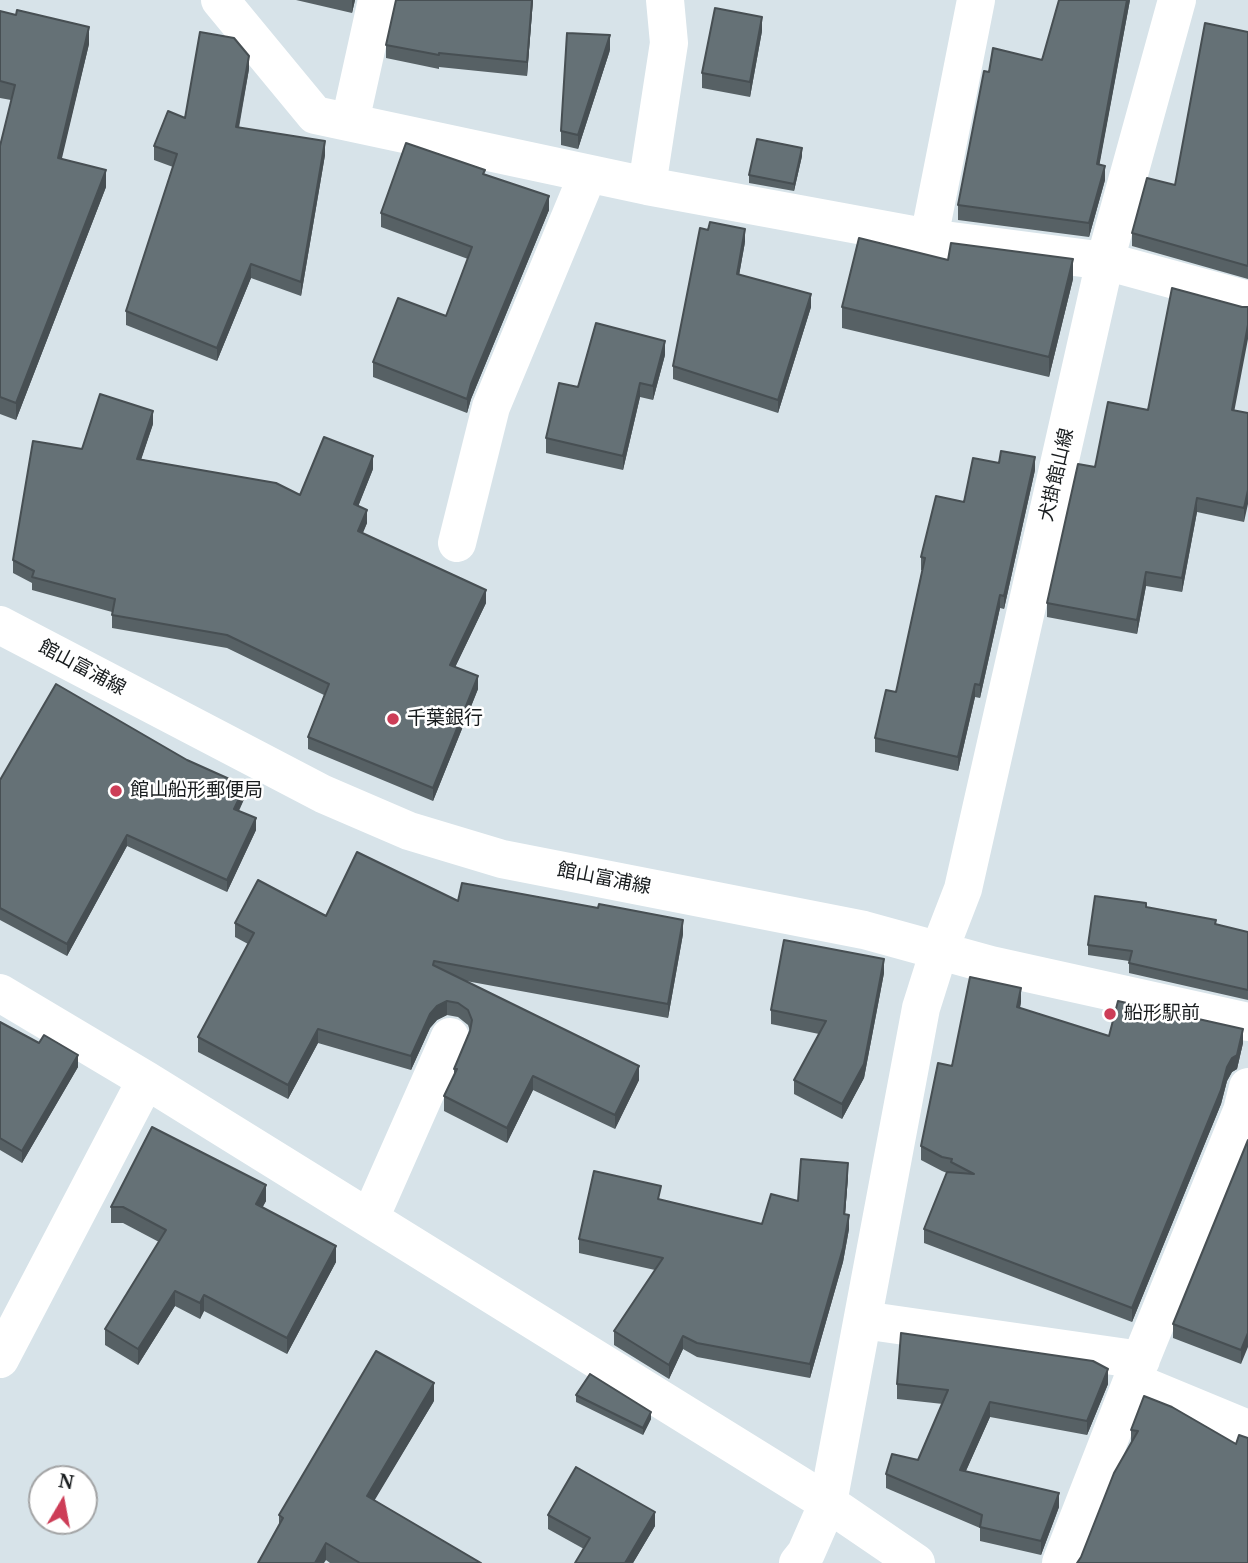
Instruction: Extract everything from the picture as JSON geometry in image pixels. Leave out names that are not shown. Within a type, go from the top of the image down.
[{"type":"street","points":[[220,0],[315,114],[647,186],[929,238],[1105,261],[1248,300]]},
{"type":"street","points":[[350,122],[377,0]]},
{"type":"street","points":[[647,186],[669,43],[665,0]]},
{"type":"street","points":[[929,238],[976,0]]},
{"type":"street","name":"犬掛館山線","points":[[798,1563],[806,1553],[828,1503],[921,1009],[939,951],[963,889],[1105,261],[1177,0]]},
{"type":"street","points":[[457,543],[491,407],[588,174]]},
{"type":"street","name":"館山富浦線","points":[[0,625],[323,794],[409,831],[502,859],[864,930],[991,965],[1248,1022]]},
{"type":"street","points":[[0,993],[370,1218],[828,1503],[916,1563]]},
{"type":"street","points":[[370,1218],[450,1037]]},
{"type":"street","points":[[0,1359],[146,1080]]},
{"type":"street","points":[[1061,1563],[1242,1111],[1248,1087]]},
{"type":"street","points":[[863,1320],[1137,1370],[1248,1429]]},
{"type":"building","points":[[396,0],[532,0],[527,62],[439,55],[386,45]]},
{"type":"building","points":[[1059,0],[1127,0],[1097,164],[1105,166],[1089,223],[958,205],[984,71],[989,72],[993,48],[1042,60]]},
{"type":"building","points":[[715,8],[762,17],[750,82],[702,73]]},
{"type":"building","points":[[17,10],[89,27],[58,158],[106,170],[16,403],[0,397],[0,146],[15,85],[0,81],[0,11],[16,15]]},
{"type":"building","points":[[1205,23],[1248,32],[1248,266],[1132,233],[1147,178],[1175,185]]},
{"type":"building","points":[[200,32],[234,38],[249,56],[236,127],[325,141],[301,282],[251,264],[217,348],[126,311],[177,154],[154,146],[168,111],[185,118]]},
{"type":"building","points":[[567,33],[610,35],[578,135],[561,131]]},
{"type":"building","points":[[757,139],[802,148],[794,184],[749,175]]},
{"type":"building","points":[[406,143],[485,170],[483,174],[549,196],[467,399],[373,362],[398,298],[446,316],[472,247],[381,213]]},
{"type":"building","points":[[710,222],[745,229],[737,274],[811,294],[778,400],[673,366],[700,228],[708,230]]},
{"type":"building","points":[[859,238],[948,260],[951,243],[1073,259],[1049,357],[842,307]]},
{"type":"building","points":[[1172,288],[1248,307],[1248,325],[1232,410],[1248,413],[1248,490],[1244,508],[1197,498],[1182,578],[1146,572],[1137,620],[1047,603],[1078,464],[1095,467],[1108,402],[1148,410]]},
{"type":"building","points":[[596,323],[665,341],[653,386],[640,383],[623,456],[546,438],[559,383],[578,387]]},
{"type":"building","points":[[100,394],[153,411],[137,459],[276,483],[300,495],[324,437],[373,456],[354,504],[367,510],[358,531],[486,590],[450,665],[478,676],[433,788],[308,737],[329,684],[227,635],[112,615],[115,599],[32,577],[34,571],[13,560],[33,441],[82,449]]},
{"type":"building","points":[[1001,451],[1035,457],[1004,596],[1000,595],[980,685],[975,684],[958,757],[875,738],[886,690],[896,692],[925,558],[921,557],[936,496],[964,502],[973,458],[999,463]]},
{"type":"building","points":[[56,684],[187,760],[245,786],[234,809],[256,818],[227,880],[127,835],[67,944],[0,908],[0,780]]},
{"type":"building","points":[[357,852],[458,901],[462,883],[598,908],[599,904],[683,920],[668,1004],[434,961],[433,965],[639,1066],[615,1115],[533,1076],[507,1128],[444,1096],[457,1069],[454,1069],[472,1020],[468,1010],[458,1003],[447,1001],[437,1006],[430,1014],[411,1056],[318,1029],[288,1085],[198,1037],[254,933],[235,923],[258,880],[326,916]]},
{"type":"building","points":[[1095,896],[1146,903],[1146,907],[1216,920],[1215,924],[1248,932],[1248,990],[1129,963],[1132,951],[1088,945]]},
{"type":"building","points":[[784,940],[884,959],[864,1064],[842,1104],[794,1080],[826,1021],[771,1010]]},
{"type":"building","points":[[970,977],[1021,988],[1017,1007],[1109,1036],[1118,1001],[1243,1029],[1237,1055],[1227,1067],[1221,1090],[1132,1308],[924,1229],[947,1172],[974,1174],[951,1162],[952,1159],[921,1146],[938,1063],[952,1066]]},
{"type":"building","points":[[0,1022],[39,1043],[44,1035],[78,1055],[22,1151],[0,1138]]},
{"type":"building","points":[[152,1127],[266,1185],[256,1204],[336,1246],[287,1338],[204,1295],[200,1303],[175,1291],[138,1349],[105,1329],[166,1230],[123,1207],[111,1207]]},
{"type":"building","points":[[1248,1140],[1248,1333],[1241,1350],[1173,1324]]},
{"type":"building","points":[[801,1159],[848,1163],[844,1214],[849,1215],[843,1248],[810,1364],[697,1343],[683,1336],[669,1365],[614,1331],[663,1258],[579,1239],[594,1171],[661,1186],[658,1199],[762,1224],[771,1194],[798,1201]]},
{"type":"building","points":[[901,1333],[1093,1361],[1108,1369],[1087,1421],[990,1402],[960,1470],[1059,1493],[1041,1541],[980,1527],[982,1515],[886,1474],[892,1454],[918,1460],[948,1390],[897,1384]]},
{"type":"building","points":[[376,1351],[434,1383],[367,1496],[481,1563],[360,1563],[326,1543],[315,1563],[258,1563],[283,1518],[279,1515]]},
{"type":"building","points":[[590,1374],[651,1412],[643,1428],[576,1395]]},
{"type":"building","points":[[1144,1396],[1172,1407],[1236,1444],[1239,1435],[1248,1438],[1248,1563],[1077,1563],[1114,1473],[1138,1431],[1131,1430]]},
{"type":"building","points":[[576,1467],[655,1512],[625,1563],[575,1563],[590,1538],[548,1515]]},
{"type":"place","name":"千葉銀行","points":[[393,719]]},
{"type":"place","name":"館山船形郵便局","points":[[116,791]]},
{"type":"place","name":"船形駅前","points":[[1110,1014]]}]
